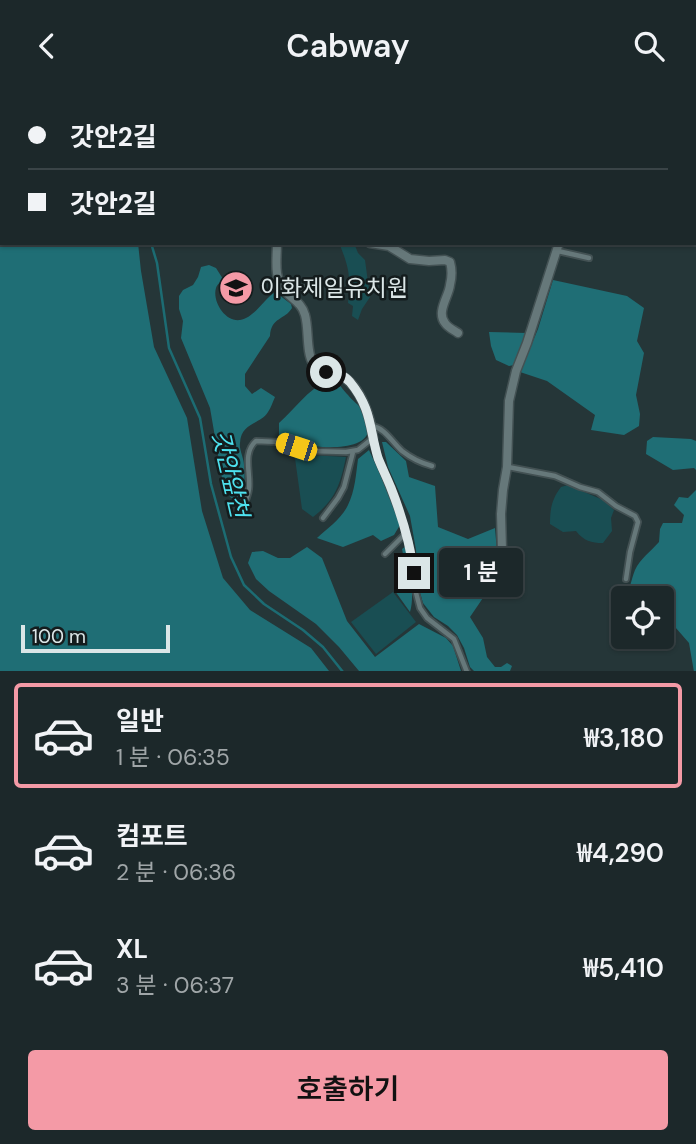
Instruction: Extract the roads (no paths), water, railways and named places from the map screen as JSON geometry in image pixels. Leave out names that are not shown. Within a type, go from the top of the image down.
[{"type":"street","points":[[278,245],[276,269],[279,281],[304,310],[310,358],[319,369],[339,374],[350,382],[365,405],[373,438]]},
{"type":"street","points":[[387,245],[410,259],[450,262],[450,286],[442,317],[443,322],[458,333]]},
{"type":"street","points":[[502,549],[501,515],[507,467],[509,401],[516,371],[559,247]]},
{"type":"lane","points":[[559,247],[589,258]]},
{"type":"lane","points":[[279,281],[291,286],[317,289]]},
{"type":"lane","points":[[372,426],[381,429],[412,458],[432,466]]},
{"type":"lane","points":[[241,510],[250,488],[248,452],[256,441],[279,442],[309,451],[353,452],[373,438]]},
{"type":"lane","points":[[373,438],[411,551],[420,608],[427,618],[454,639],[467,671]]},
{"type":"lane","points":[[323,519],[344,487],[353,452]]},
{"type":"lane","points":[[507,467],[555,476],[598,492],[635,516],[638,522],[625,579]]},
{"type":"lane","points":[[385,554],[406,533]]},
{"type":"waterway","name":"갓안앞천","points":[[152,245],[157,263],[169,348],[200,418],[211,484],[231,557],[244,585],[264,604],[323,647],[342,671]]},
{"type":"place","name":"이화제일유치원","points":[[236,288]]}]
